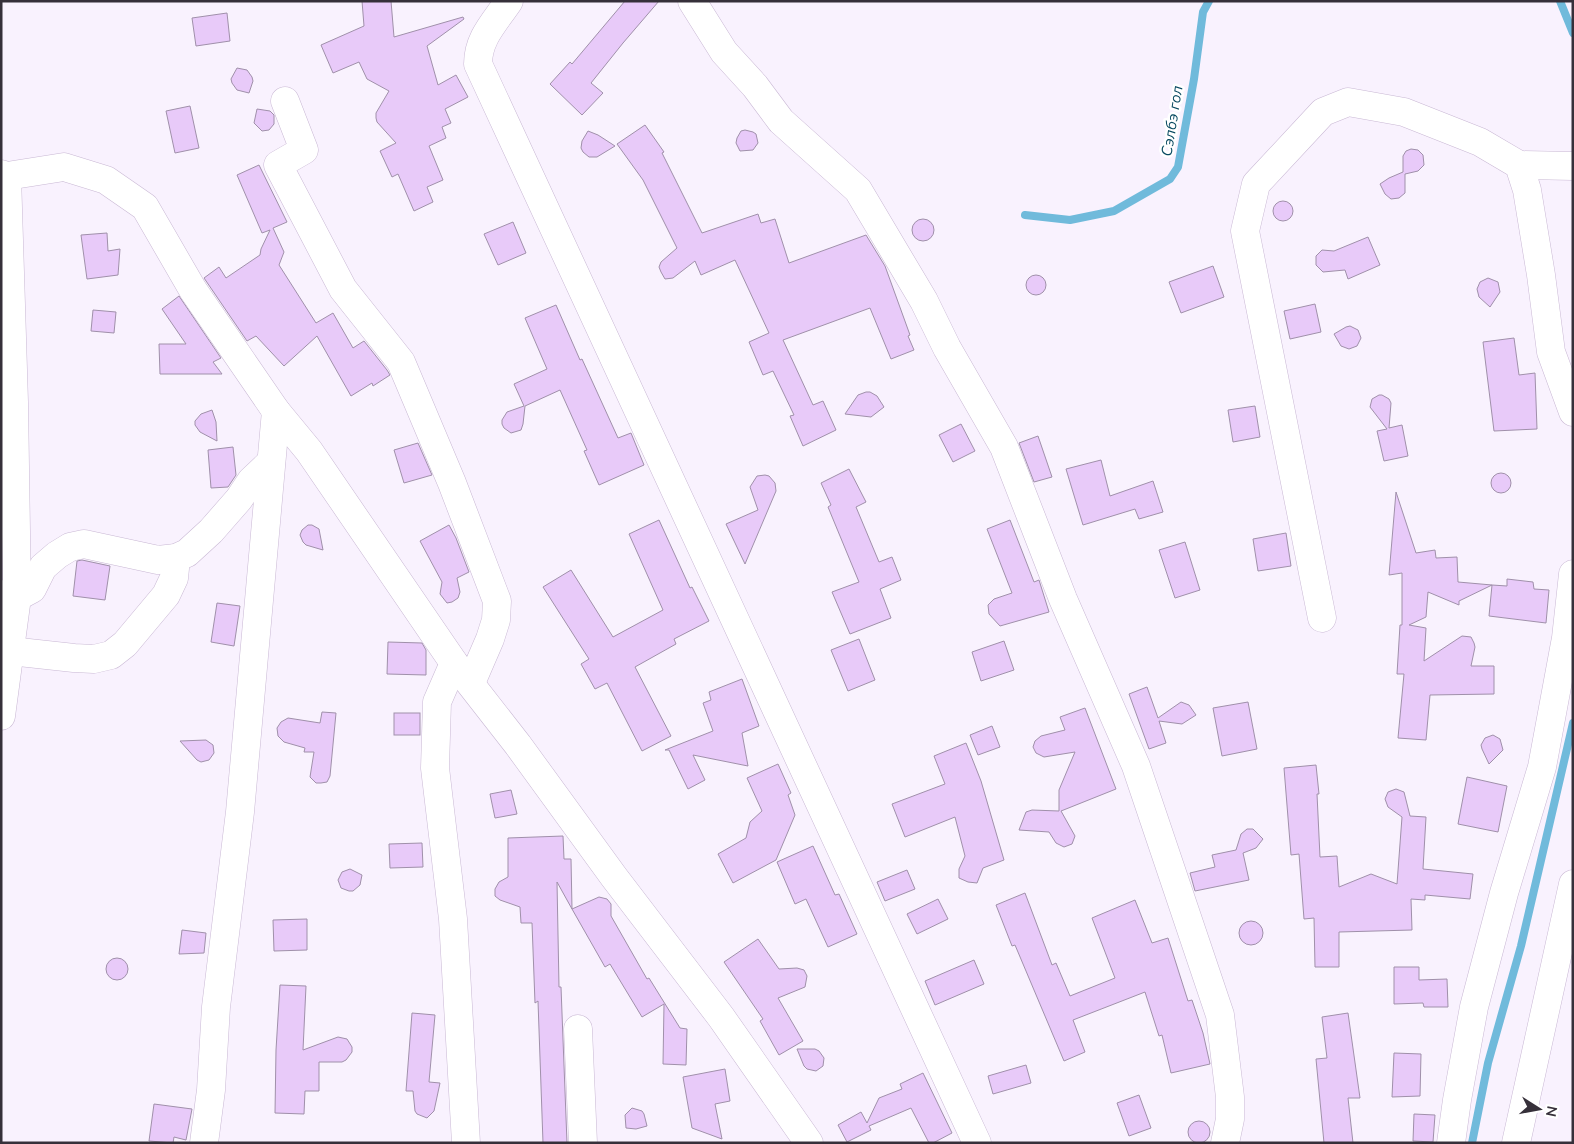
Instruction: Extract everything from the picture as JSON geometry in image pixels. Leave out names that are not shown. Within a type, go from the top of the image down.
[{"type":"street","points":[[509,1],[485,36],[478,50],[478,64],[976,1143]]},
{"type":"street","points":[[692,1],[724,52],[755,86],[781,121],[858,190],[924,301],[947,348],[1004,447],[1063,600],[1136,766],[1220,1016],[1230,1097],[1230,1119],[1225,1143]]},
{"type":"street","points":[[285,101],[304,150],[278,166],[343,290],[401,362],[452,482],[497,601],[496,620],[490,639],[437,702],[435,768],[453,919],[466,1143]]},
{"type":"street","points":[[1322,618],[1245,231],[1256,184],[1323,112],[1348,102],[1404,112],[1480,142],[1518,165],[1573,166]]},
{"type":"street","points":[[1518,165],[1527,190],[1551,352],[1573,412]]},
{"type":"street","points":[[1,716],[10,651],[9,595],[14,402],[4,175],[64,167],[106,180],[145,207],[193,290],[276,411],[309,451],[462,673],[614,877],[721,1016],[809,1143]]},
{"type":"street","points":[[204,1143],[211,1090],[216,1007],[240,812],[276,411]]},
{"type":"street","points":[[9,595],[32,589],[43,567],[70,547],[84,544],[158,560],[176,558],[187,553],[211,531],[251,481],[271,462]]},
{"type":"street","points":[[10,651],[94,659],[111,655],[125,644],[166,595],[174,578],[176,558]]},
{"type":"street","points":[[1451,1143],[1474,1007],[1504,893],[1542,767],[1566,638],[1573,574]]},
{"type":"street","points":[[1516,1143],[1573,884]]},
{"type":"street","points":[[578,1029],[582,1143]]},
{"type":"building","points":[[362,1],[391,1],[394,37],[463,17],[464,19],[427,46],[438,85],[456,75],[468,97],[445,109],[451,123],[442,127],[446,138],[429,146],[443,180],[427,187],[433,202],[414,211],[398,174],[392,177],[380,151],[396,143],[377,122],[376,118],[376,113],[389,91],[367,79],[359,62],[333,73],[321,45],[364,26]]},
{"type":"building","points":[[625,1],[659,1],[591,83],[603,93],[582,115],[550,84],[570,62],[572,64]]},
{"type":"building","points":[[227,13],[230,41],[196,46],[192,18]]},
{"type":"building","points":[[237,68],[247,70],[252,77],[253,81],[249,93],[237,90],[232,83],[231,79]]},
{"type":"building","points":[[190,106],[199,148],[175,153],[166,111]]},
{"type":"building","points":[[257,109],[270,111],[274,115],[274,124],[269,130],[262,131],[254,123]]},
{"type":"building","points":[[645,125],[664,152],[662,153],[702,233],[758,214],[761,223],[775,219],[789,263],[866,235],[885,266],[914,350],[891,359],[870,308],[783,340],[813,405],[823,401],[836,430],[803,446],[790,416],[794,415],[773,371],[763,375],[749,342],[769,333],[735,260],[701,275],[695,261],[673,278],[665,279],[659,267],[661,262],[677,248],[643,180],[617,144]]},
{"type":"building","points":[[745,130],[756,134],[758,143],[753,150],[740,151],[736,143],[737,138],[741,131]]},
{"type":"building","points":[[588,131],[615,146],[597,157],[589,157],[581,148],[582,141]]},
{"type":"building","points":[[1411,149],[1418,150],[1423,155],[1424,165],[1418,171],[1405,174],[1405,193],[1399,198],[1391,199],[1385,194],[1380,184],[1403,172],[1403,156],[1406,151]]},
{"type":"building","points":[[259,165],[287,222],[273,228],[284,252],[279,265],[316,323],[333,313],[353,348],[364,341],[387,370],[390,375],[373,386],[372,383],[351,396],[317,336],[284,366],[256,336],[247,341],[204,278],[219,267],[226,278],[260,255],[270,230],[262,233],[237,175]]},
{"type":"building","points":[[1279,201],[1287,201],[1293,207],[1293,215],[1287,221],[1279,221],[1273,215],[1273,207]]},
{"type":"building","points":[[923,219],[931,222],[934,230],[931,238],[923,241],[915,238],[912,230],[915,222]]},
{"type":"building","points":[[513,222],[526,253],[498,265],[484,234]]},
{"type":"building","points":[[107,233],[108,251],[120,249],[118,275],[87,279],[81,235]]},
{"type":"building","points":[[1368,237],[1380,265],[1348,279],[1345,270],[1323,272],[1316,265],[1316,256],[1322,250],[1334,251]]},
{"type":"building","points":[[1213,266],[1224,297],[1181,313],[1169,282]]},
{"type":"building","points":[[1032,275],[1040,275],[1046,281],[1046,289],[1040,295],[1032,295],[1026,289],[1026,281]]},
{"type":"building","points":[[1488,278],[1498,282],[1500,292],[1490,307],[1479,297],[1477,289],[1480,282]]},
{"type":"building","points":[[179,296],[221,358],[213,362],[222,374],[160,374],[159,344],[186,344],[162,309]]},
{"type":"building","points":[[1315,304],[1321,332],[1290,339],[1284,311]]},
{"type":"building","points":[[556,305],[618,438],[631,433],[644,465],[599,485],[584,451],[587,450],[560,390],[525,406],[521,430],[511,433],[502,424],[502,420],[507,412],[524,406],[514,384],[547,369],[525,318]]},
{"type":"building","points":[[93,310],[116,312],[114,333],[91,331]]},
{"type":"building","points":[[1350,326],[1358,330],[1361,338],[1357,346],[1349,349],[1341,346],[1334,334]]},
{"type":"building","points":[[1514,338],[1519,375],[1535,373],[1537,429],[1494,431],[1483,342]]},
{"type":"building","points":[[866,392],[877,396],[884,407],[871,417],[845,414],[858,395]]},
{"type":"building","points":[[1379,395],[1389,399],[1391,403],[1389,428],[1402,425],[1408,456],[1384,461],[1377,431],[1387,429],[1370,407],[1372,399]]},
{"type":"building","points":[[1255,406],[1260,437],[1233,442],[1228,410]]},
{"type":"building","points":[[212,410],[216,422],[217,441],[200,432],[195,425],[195,421],[201,414]]},
{"type":"building","points":[[961,424],[975,451],[953,462],[939,435]]},
{"type":"building","points":[[1038,436],[1052,477],[1034,482],[1019,443]]},
{"type":"building","points":[[418,443],[432,475],[404,483],[394,450]]},
{"type":"building","points":[[233,447],[236,475],[228,487],[211,488],[208,450]]},
{"type":"building","points":[[1101,460],[1110,496],[1153,481],[1163,512],[1139,519],[1135,509],[1083,525],[1066,469]]},
{"type":"building","points":[[849,469],[866,502],[856,507],[879,562],[892,557],[901,580],[880,589],[891,618],[850,634],[832,592],[859,582],[828,507],[831,505],[821,483]]},
{"type":"building","points":[[1501,473],[1508,476],[1511,483],[1508,490],[1501,493],[1494,490],[1491,483],[1494,476]]},
{"type":"building","points":[[757,476],[769,476],[775,483],[776,491],[745,564],[726,524],[758,510],[750,487]]},
{"type":"building","points":[[1396,492],[1416,553],[1435,550],[1436,558],[1457,557],[1458,582],[1492,585],[1459,601],[1459,605],[1428,592],[1426,617],[1409,625],[1426,628],[1424,661],[1462,636],[1471,637],[1474,643],[1475,647],[1471,666],[1494,666],[1494,694],[1430,695],[1426,740],[1398,738],[1404,674],[1397,674],[1400,625],[1402,625],[1402,573],[1389,575]]},
{"type":"building","points":[[659,520],[690,588],[692,587],[709,621],[674,639],[676,644],[635,667],[671,736],[642,751],[607,683],[595,689],[581,664],[589,659],[543,587],[571,570],[613,637],[663,610],[629,534]]},
{"type":"building","points":[[1010,520],[1034,582],[1039,580],[1049,612],[1000,626],[989,614],[988,605],[994,599],[1012,593],[987,529]]},
{"type":"building","points":[[308,525],[319,529],[323,550],[306,545],[303,542],[300,535],[302,530]]},
{"type":"building","points":[[449,525],[469,572],[457,578],[460,592],[458,598],[447,603],[440,594],[442,582],[420,541]]},
{"type":"building","points":[[1286,533],[1291,566],[1258,571],[1253,539]]},
{"type":"building","points":[[1185,542],[1200,590],[1175,598],[1159,550]]},
{"type":"building","points":[[82,560],[110,566],[105,600],[73,596],[77,561]]},
{"type":"building","points":[[1507,579],[1533,582],[1534,589],[1549,590],[1546,623],[1489,616],[1492,585],[1507,586]]},
{"type":"building","points":[[217,603],[240,606],[234,646],[211,642]]},
{"type":"building","points":[[859,639],[875,680],[848,691],[831,650]]},
{"type":"building","points":[[1004,641],[1014,670],[981,681],[972,652]]},
{"type":"building","points":[[388,642],[422,643],[426,650],[426,675],[387,674]]},
{"type":"building","points":[[742,679],[759,726],[742,733],[748,766],[693,755],[705,780],[688,789],[669,750],[665,750],[713,731],[703,703],[711,700],[709,692]]},
{"type":"building","points":[[1147,687],[1158,718],[1181,702],[1189,705],[1196,715],[1182,724],[1159,721],[1166,743],[1149,749],[1129,694]]},
{"type":"building","points":[[1248,702],[1257,749],[1222,756],[1213,708]]},
{"type":"building","points":[[1085,708],[1116,789],[1061,811],[1075,836],[1072,844],[1064,847],[1056,843],[1049,832],[1019,830],[1026,812],[1032,810],[1059,811],[1059,790],[1075,752],[1044,757],[1036,753],[1033,747],[1035,741],[1041,736],[1065,730],[1060,717]]},
{"type":"building","points":[[322,712],[336,713],[330,776],[327,782],[316,783],[310,777],[314,752],[304,752],[305,748],[284,742],[278,736],[277,728],[281,722],[288,718],[320,723]]},
{"type":"building","points":[[394,713],[420,713],[420,735],[394,735]]},
{"type":"building","points":[[992,726],[1000,747],[978,755],[970,735]]},
{"type":"building","points":[[1493,735],[1500,739],[1503,750],[1489,764],[1481,745],[1485,738]]},
{"type":"building","points":[[206,740],[213,745],[214,753],[209,760],[201,762],[180,741]]},
{"type":"building","points":[[966,743],[981,781],[1004,860],[983,868],[977,883],[959,878],[959,869],[965,856],[955,817],[905,837],[892,804],[945,784],[934,756]]},
{"type":"building","points":[[778,764],[791,793],[788,795],[795,815],[776,860],[733,883],[718,854],[746,838],[750,822],[762,811],[747,778]]},
{"type":"building","points":[[1316,765],[1319,794],[1317,794],[1320,857],[1337,856],[1339,887],[1371,874],[1397,884],[1402,817],[1388,807],[1385,799],[1388,792],[1396,789],[1404,792],[1410,816],[1426,817],[1423,869],[1473,874],[1470,899],[1425,895],[1425,900],[1411,899],[1412,930],[1339,932],[1339,967],[1315,967],[1314,918],[1304,919],[1299,854],[1291,855],[1284,768]]},
{"type":"building","points":[[1467,777],[1507,786],[1498,832],[1458,824]]},
{"type":"building","points":[[511,790],[517,814],[495,818],[490,794]]},
{"type":"building","points":[[1247,829],[1253,829],[1263,839],[1256,848],[1243,853],[1249,880],[1195,891],[1190,873],[1215,867],[1212,855],[1236,850],[1241,834]]},
{"type":"building","points":[[563,836],[564,859],[571,859],[572,909],[557,882],[559,987],[561,987],[567,1143],[543,1143],[538,1001],[535,1003],[532,923],[521,923],[520,907],[500,900],[495,896],[495,889],[499,882],[508,877],[508,838]]},
{"type":"building","points":[[422,843],[423,867],[390,868],[389,844]]},
{"type":"building","points":[[813,846],[835,895],[839,894],[857,934],[828,947],[806,899],[795,904],[777,862]]},
{"type":"building","points":[[350,869],[362,875],[360,885],[353,891],[341,888],[338,880],[342,872]]},
{"type":"building","points":[[907,870],[915,889],[885,901],[877,882]]},
{"type":"building","points":[[1025,893],[1052,965],[1056,963],[1070,996],[1115,978],[1092,918],[1135,900],[1152,943],[1168,938],[1188,1001],[1192,1000],[1203,1033],[1210,1064],[1171,1073],[1162,1035],[1159,1036],[1145,992],[1073,1020],[1085,1052],[1064,1061],[1015,945],[1012,946],[996,905]]},
{"type":"building","points":[[599,897],[607,899],[611,904],[611,916],[647,979],[649,978],[680,1028],[687,1029],[686,1065],[663,1064],[664,1004],[642,1017],[610,964],[605,967],[572,909]]},
{"type":"building","points":[[938,899],[948,919],[917,934],[907,914]]},
{"type":"building","points":[[307,919],[307,950],[274,951],[273,920]]},
{"type":"building","points":[[1251,921],[1260,924],[1263,933],[1260,942],[1251,945],[1242,942],[1239,933],[1242,924]]},
{"type":"building","points":[[182,930],[206,933],[204,953],[179,954]]},
{"type":"building","points":[[758,939],[779,969],[797,968],[804,970],[807,976],[805,987],[778,998],[803,1041],[779,1055],[760,1021],[763,1019],[724,962]]},
{"type":"building","points":[[117,958],[125,961],[128,969],[125,977],[117,980],[109,977],[106,969],[109,961]]},
{"type":"building","points":[[974,960],[984,984],[935,1005],[925,981]]},
{"type":"building","points":[[1394,967],[1419,967],[1419,980],[1447,979],[1448,1007],[1424,1007],[1423,1003],[1394,1004]]},
{"type":"building","points":[[280,985],[306,986],[303,1050],[338,1037],[347,1039],[352,1047],[352,1052],[342,1062],[319,1062],[319,1091],[305,1091],[304,1114],[275,1113]]},
{"type":"building","points":[[412,1013],[435,1015],[429,1082],[440,1083],[434,1111],[427,1118],[417,1114],[415,1111],[413,1091],[406,1091]]},
{"type":"building","points":[[1348,1013],[1360,1098],[1348,1098],[1353,1143],[1324,1143],[1316,1059],[1327,1058],[1322,1017]]},
{"type":"building","points":[[797,1049],[815,1049],[819,1051],[824,1058],[823,1066],[816,1071],[807,1069]]},
{"type":"building","points":[[1394,1053],[1421,1054],[1420,1096],[1392,1097]]},
{"type":"building","points":[[1026,1065],[1031,1083],[993,1094],[988,1076]]},
{"type":"building","points":[[725,1069],[730,1101],[715,1104],[722,1139],[692,1128],[683,1077]]},
{"type":"building","points":[[923,1073],[952,1133],[933,1143],[929,1143],[911,1108],[869,1126],[871,1130],[847,1142],[838,1125],[861,1112],[867,1123],[879,1098],[902,1089],[900,1084]]},
{"type":"building","points":[[1139,1095],[1151,1128],[1129,1136],[1117,1103]]},
{"type":"building","points":[[154,1104],[192,1109],[186,1140],[174,1137],[173,1143],[149,1141]]},
{"type":"building","points":[[632,1108],[642,1111],[647,1126],[636,1129],[626,1128],[625,1115]]},
{"type":"building","points":[[1414,1114],[1435,1115],[1433,1142],[1413,1141]]},
{"type":"building","points":[[1199,1121],[1209,1128],[1210,1132],[1203,1142],[1199,1143],[1189,1136],[1188,1132],[1195,1122]]},
{"type":"waterway","name":"Сэлбэ гол","points":[[1025,215],[1070,220],[1114,211],[1170,179],[1178,167],[1194,79],[1203,12],[1209,1]]},
{"type":"waterway","points":[[1560,1],[1573,33]]},
{"type":"waterway","points":[[1472,1143],[1488,1063],[1521,946],[1573,723]]}]
